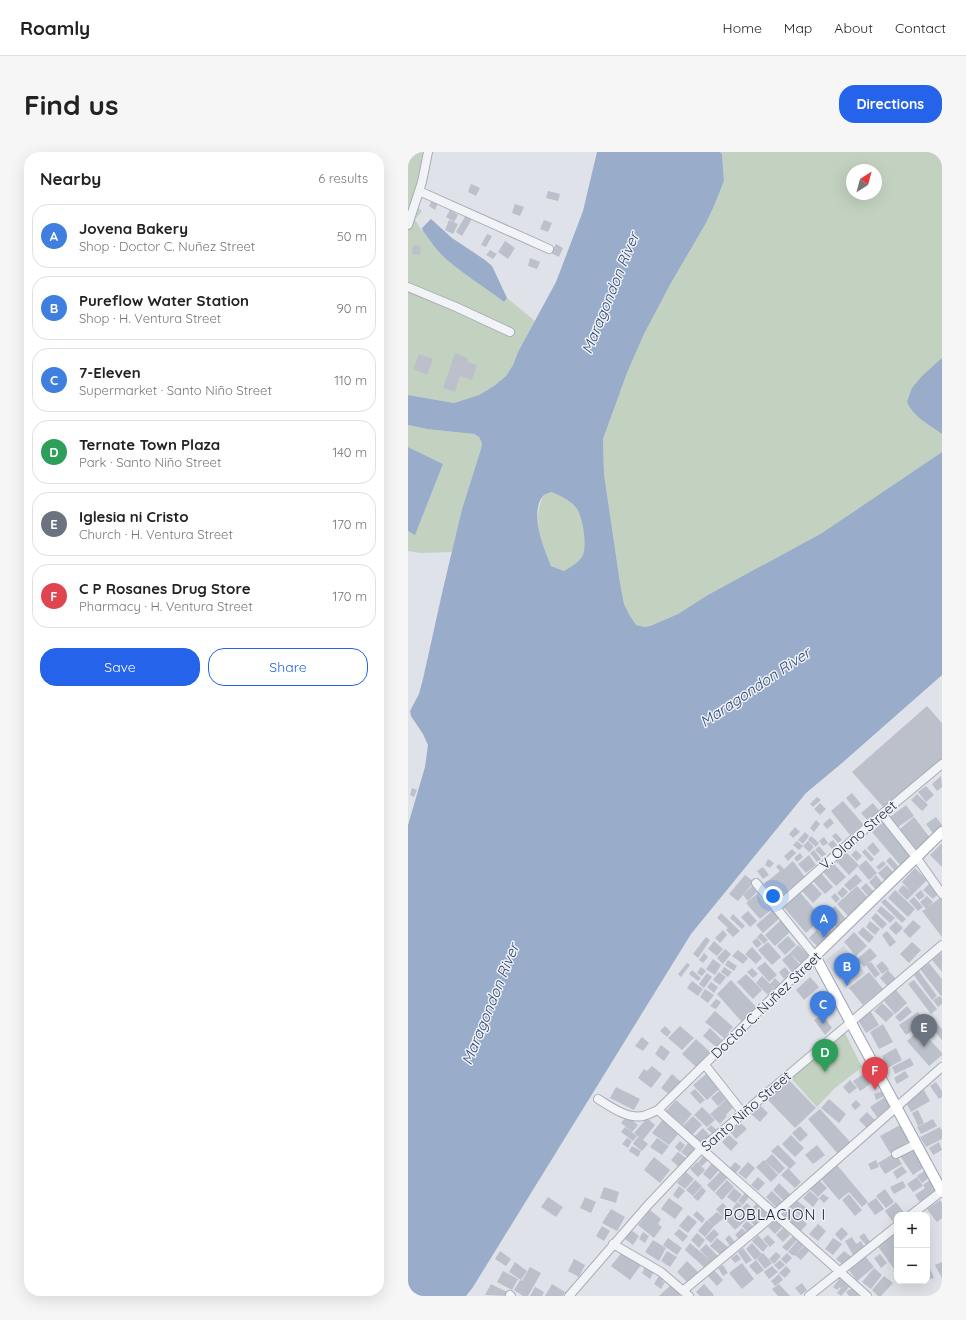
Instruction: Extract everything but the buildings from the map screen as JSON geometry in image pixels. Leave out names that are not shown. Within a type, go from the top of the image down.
[{"type":"main road","name":"Doctor C. Nuñez Street","points":[[815,956],[942,832]]},
{"type":"main road","points":[[815,956],[942,1191]]},
{"type":"street","points":[[408,225],[419,191],[428,152]]},
{"type":"street","points":[[419,191],[549,249]]},
{"type":"street","points":[[408,287],[462,309],[510,332]]},
{"type":"street","name":"V. Olano Street","points":[[776,908],[882,814],[942,764]]},
{"type":"street","points":[[882,814],[942,894]]},
{"type":"street","points":[[756,883],[815,956]]},
{"type":"street","name":"Santo Niño Street","points":[[569,1296],[648,1205],[701,1149],[942,945]]},
{"type":"street","name":"Doctor C. Nuñez Street","points":[[658,1110],[815,956]]},
{"type":"street","points":[[705,1065],[743,1113]]},
{"type":"street","points":[[613,1244],[661,1272],[686,1293],[942,1067]]},
{"type":"street","points":[[598,1099],[619,1112],[630,1116],[642,1116],[658,1110],[867,1296]]},
{"type":"street","points":[[896,1154],[916,1144]]},
{"type":"street","points":[[916,1212],[942,1191]]},
{"type":"street","points":[[809,1296],[894,1228]]},
{"type":"shaded area","points":[[844,946],[865,973],[845,988],[825,960]]},
{"type":"green space","points":[[408,152],[423,152],[413,203],[422,211],[415,220],[429,240],[446,259],[460,270],[504,302],[507,298],[535,321],[506,376],[494,386],[479,395],[454,403],[408,395]]},
{"type":"green space","points":[[720,152],[942,152],[942,358],[936,364],[929,425],[942,434],[942,452],[822,533],[678,614],[650,626],[644,627],[635,625],[624,604],[604,474],[603,439],[627,373],[644,334],[671,283],[706,223],[724,181],[722,154]]},
{"type":"green space","points":[[408,425],[427,429],[474,434],[479,437],[482,443],[462,509],[452,552],[420,553],[408,551],[408,531],[415,534],[443,464],[408,447]]},
{"type":"green space","points":[[551,492],[566,499],[575,506],[581,519],[584,532],[585,545],[583,555],[577,563],[564,571],[551,566],[539,530],[538,513],[540,504],[544,495]]},
{"type":"green space","points":[[844,1031],[862,1067],[835,1088],[817,1107],[789,1076]]},
{"type":"water","name":"Maragondon River","points":[[597,152],[720,152],[722,154],[724,181],[714,206],[644,334],[627,373],[603,439],[604,474],[620,583],[624,604],[636,625],[644,627],[650,626],[678,614],[708,595],[822,533],[942,452],[942,675],[806,793],[691,934],[466,1296],[408,1296],[408,825],[425,767],[428,745],[423,734],[411,716],[410,711],[419,694],[462,509],[482,443],[479,437],[474,434],[427,429],[408,425],[408,395],[454,403],[479,395],[494,386],[506,376],[556,282],[583,211]],"holes":[[[551,492],[566,499],[575,506],[579,513],[584,532],[585,545],[583,555],[577,563],[564,571],[551,566],[538,527],[537,519],[539,503],[544,495]]]},
{"type":"water","points":[[431,219],[452,238],[492,266],[507,298],[504,302],[460,270],[440,253],[422,228]]},
{"type":"water","points":[[942,358],[942,434],[917,416],[907,402],[912,388],[922,376]]},
{"type":"water","points":[[408,447],[443,464],[415,535],[408,531]]},
{"type":"place","name":"Jovena Bakery","points":[[824,938]]},
{"type":"place","name":"Pureflow Water Station","points":[[847,986]]},
{"type":"place","name":"7-Eleven","points":[[823,1024]]},
{"type":"place","name":"Iglesia ni Cristo","points":[[924,1047]]},
{"type":"place","name":"Ternate Town Plaza","points":[[825,1072]]},
{"type":"place","name":"C P Rosanes Drug Store","points":[[875,1090]]},
{"type":"district","name":"POBLACION I","points":[[775,1214]]}]
